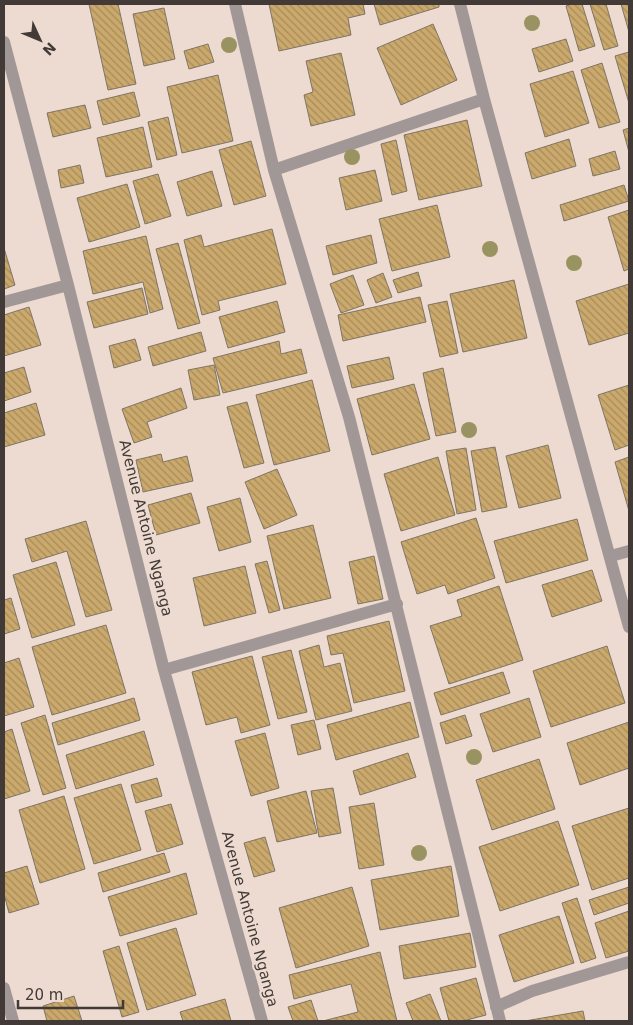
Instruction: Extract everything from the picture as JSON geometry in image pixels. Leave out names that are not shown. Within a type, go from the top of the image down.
[{"type":"street","points":[[235,4],[274,170],[349,417],[500,1021]]},
{"type":"street","points":[[460,4],[484,99],[611,556],[629,628]]},
{"type":"street","name":"Avenue Antoine Nganga","points":[[4,42],[68,285],[164,670],[262,1021]]},
{"type":"street","points":[[274,170],[484,99]]},
{"type":"street","points":[[4,302],[68,285]]},
{"type":"street","points":[[611,556],[629,551]]},
{"type":"street","points":[[164,670],[397,604]]},
{"type":"street","points":[[496,1007],[532,991],[629,962]]},
{"type":"street","points":[[4,988],[13,1021]]},
{"type":"building","points":[[89,4],[118,4],[136,84],[108,90]]},
{"type":"building","points":[[269,4],[363,4],[365,14],[348,18],[351,35],[279,51]]},
{"type":"building","points":[[374,4],[439,4],[439,7],[380,25]]},
{"type":"building","points":[[582,4],[595,46],[579,51],[566,6]]},
{"type":"building","points":[[590,4],[606,4],[618,46],[604,50]]},
{"type":"building","points":[[621,4],[629,4],[629,32]]},
{"type":"building","points":[[164,8],[175,59],[144,66],[133,14]]},
{"type":"building","points":[[433,24],[457,80],[401,105],[377,48]]},
{"type":"building","points":[[566,39],[573,61],[539,72],[532,49]]},
{"type":"building","points":[[208,44],[214,62],[189,69],[184,51]]},
{"type":"building","points":[[629,52],[629,103],[615,56]]},
{"type":"building","points":[[341,53],[355,115],[311,126],[304,95],[313,92],[306,61]]},
{"type":"building","points":[[602,63],[620,122],[599,128],[581,70]]},
{"type":"building","points":[[573,71],[589,123],[545,137],[530,84]]},
{"type":"building","points":[[218,75],[233,141],[182,153],[167,87]]},
{"type":"building","points":[[134,92],[140,116],[103,125],[97,101]]},
{"type":"building","points":[[85,105],[91,128],[53,137],[47,113]]},
{"type":"building","points":[[168,117],[177,155],[157,160],[148,122]]},
{"type":"building","points":[[467,120],[482,186],[419,200],[404,135]]},
{"type":"building","points":[[143,127],[152,167],[106,177],[97,138]]},
{"type":"building","points":[[629,128],[629,152],[623,130]]},
{"type":"building","points":[[569,139],[576,166],[532,179],[525,153]]},
{"type":"building","points":[[396,140],[407,191],[392,195],[381,144]]},
{"type":"building","points":[[251,141],[266,196],[234,205],[219,150]]},
{"type":"building","points":[[615,151],[620,169],[593,176],[589,159]]},
{"type":"building","points":[[80,165],[84,183],[61,188],[58,170]]},
{"type":"building","points":[[375,170],[382,201],[346,210],[339,178]]},
{"type":"building","points":[[212,171],[222,206],[187,216],[177,182]]},
{"type":"building","points":[[158,174],[171,216],[145,224],[133,181]]},
{"type":"building","points":[[127,184],[140,227],[89,242],[77,198]]},
{"type":"building","points":[[624,185],[629,201],[564,221],[560,205]]},
{"type":"building","points":[[437,205],[450,257],[392,271],[379,219]]},
{"type":"building","points":[[629,210],[629,269],[624,271],[608,217]]},
{"type":"building","points":[[272,229],[286,284],[218,301],[220,310],[202,315],[184,240],[201,235],[204,247]]},
{"type":"building","points":[[371,235],[377,263],[333,275],[326,246]]},
{"type":"building","points":[[146,236],[163,309],[150,313],[143,282],[93,294],[83,251]]},
{"type":"building","points":[[178,243],[200,323],[178,329],[156,249]]},
{"type":"building","points":[[4,248],[15,285],[4,289]]},
{"type":"building","points":[[418,272],[422,286],[398,293],[393,280]]},
{"type":"building","points":[[383,273],[392,297],[376,303],[367,280]]},
{"type":"building","points":[[353,275],[364,305],[341,313],[330,284]]},
{"type":"building","points":[[514,280],[527,338],[463,352],[450,294]]},
{"type":"building","points":[[629,284],[629,333],[589,345],[576,301]]},
{"type":"building","points":[[142,288],[148,314],[94,328],[87,302]]},
{"type":"building","points":[[420,297],[426,322],[343,341],[338,315]]},
{"type":"building","points":[[277,301],[285,332],[228,348],[219,317]]},
{"type":"building","points":[[447,301],[458,353],[440,357],[428,305]]},
{"type":"building","points":[[29,307],[41,345],[4,356],[4,315]]},
{"type":"building","points":[[201,332],[206,351],[153,366],[148,347]]},
{"type":"building","points":[[135,339],[141,360],[114,368],[109,346]]},
{"type":"building","points":[[279,341],[281,354],[301,349],[307,373],[223,393],[213,358]]},
{"type":"building","points":[[389,357],[394,379],[352,388],[347,366]]},
{"type":"building","points":[[214,365],[220,395],[194,400],[188,370]]},
{"type":"building","points":[[24,367],[31,392],[4,401],[4,373]]},
{"type":"building","points":[[443,368],[456,432],[436,436],[423,373]]},
{"type":"building","points":[[312,380],[330,451],[274,465],[256,395]]},
{"type":"building","points":[[414,384],[430,439],[372,455],[357,399]]},
{"type":"building","points":[[629,385],[629,445],[615,450],[598,395]]},
{"type":"building","points":[[181,388],[187,408],[147,422],[152,437],[134,443],[122,409]]},
{"type":"building","points":[[247,402],[264,463],[244,468],[227,407]]},
{"type":"building","points":[[36,403],[45,435],[4,447],[4,413]]},
{"type":"building","points":[[548,445],[561,498],[519,508],[506,456]]},
{"type":"building","points":[[495,447],[507,507],[482,512],[471,451]]},
{"type":"building","points":[[466,448],[476,510],[457,514],[446,451]]},
{"type":"building","points":[[161,454],[163,462],[187,456],[193,481],[143,492],[136,460]]},
{"type":"building","points":[[438,457],[455,515],[401,531],[384,474]]},
{"type":"building","points":[[629,457],[629,511],[615,462]]},
{"type":"building","points":[[277,469],[297,515],[264,529],[245,482]]},
{"type":"building","points":[[191,493],[200,523],[156,535],[148,505]]},
{"type":"building","points":[[240,498],[251,542],[219,551],[207,507]]},
{"type":"building","points":[[476,518],[495,578],[448,594],[445,585],[417,594],[401,542]]},
{"type":"building","points":[[577,519],[588,560],[506,583],[494,541]]},
{"type":"building","points":[[86,521],[112,610],[86,617],[67,551],[32,562],[25,539]]},
{"type":"building","points":[[313,525],[331,598],[284,609],[267,536]]},
{"type":"building","points":[[374,556],[383,599],[358,604],[349,562]]},
{"type":"building","points":[[267,561],[280,610],[269,613],[255,564]]},
{"type":"building","points":[[56,562],[75,625],[32,638],[13,575]]},
{"type":"building","points":[[245,566],[256,613],[204,626],[193,578]]},
{"type":"building","points":[[592,570],[602,601],[552,617],[542,585]]},
{"type":"building","points":[[499,586],[523,660],[449,684],[430,626],[462,616],[457,600]]},
{"type":"building","points":[[11,598],[20,629],[4,634],[4,600]]},
{"type":"building","points":[[389,621],[405,691],[354,703],[343,653],[331,655],[327,636]]},
{"type":"building","points":[[106,625],[126,693],[52,715],[32,647]]},
{"type":"building","points":[[319,645],[324,667],[340,663],[352,711],[316,720],[299,651]]},
{"type":"building","points":[[607,646],[625,703],[551,727],[533,671]]},
{"type":"building","points":[[291,650],[307,712],[278,719],[262,657]]},
{"type":"building","points":[[252,656],[270,725],[241,733],[237,717],[206,725],[192,672]]},
{"type":"building","points":[[19,658],[34,707],[4,716],[4,663]]},
{"type":"building","points":[[503,672],[510,693],[441,715],[434,693]]},
{"type":"building","points":[[134,698],[140,720],[58,745],[52,723]]},
{"type":"building","points":[[529,698],[541,737],[493,752],[480,714]]},
{"type":"building","points":[[410,702],[419,737],[336,760],[327,725]]},
{"type":"building","points":[[45,715],[66,788],[43,795],[21,723]]},
{"type":"building","points":[[465,715],[472,736],[446,744],[440,723]]},
{"type":"building","points":[[314,720],[321,749],[298,755],[291,725]]},
{"type":"building","points":[[629,722],[629,768],[580,785],[567,743]]},
{"type":"building","points":[[12,729],[30,791],[4,799],[4,732]]},
{"type":"building","points":[[144,731],[154,765],[76,789],[66,755]]},
{"type":"building","points":[[265,733],[279,788],[251,796],[235,741]]},
{"type":"building","points":[[408,753],[416,777],[360,795],[353,771]]},
{"type":"building","points":[[539,759],[555,809],[492,830],[476,780]]},
{"type":"building","points":[[157,778],[162,796],[136,803],[131,785]]},
{"type":"building","points":[[121,784],[141,850],[94,864],[74,798]]},
{"type":"building","points":[[333,788],[341,833],[319,837],[311,791]]},
{"type":"building","points":[[306,791],[317,833],[277,842],[267,801]]},
{"type":"building","points":[[64,796],[85,869],[40,883],[19,810]]},
{"type":"building","points":[[374,803],[384,865],[359,869],[349,807]]},
{"type":"building","points":[[171,804],[183,844],[157,852],[145,811]]},
{"type":"building","points":[[629,808],[629,878],[592,890],[572,826]]},
{"type":"building","points":[[558,821],[579,885],[500,911],[479,847]]},
{"type":"building","points":[[265,837],[275,871],[254,877],[244,843]]},
{"type":"building","points":[[164,853],[170,872],[103,892],[98,873]]},
{"type":"building","points":[[27,866],[39,904],[9,913],[4,894],[4,873]]},
{"type":"building","points":[[451,866],[459,916],[380,930],[371,880]]},
{"type":"building","points":[[186,873],[197,914],[120,936],[108,897]]},
{"type":"building","points":[[352,887],[369,946],[296,968],[279,908]]},
{"type":"building","points":[[629,887],[629,903],[594,915],[589,900]]},
{"type":"building","points":[[577,898],[596,958],[581,963],[562,903]]},
{"type":"building","points":[[629,911],[629,951],[606,958],[595,923]]},
{"type":"building","points":[[559,916],[574,963],[514,982],[499,935]]},
{"type":"building","points":[[176,928],[196,995],[147,1010],[127,943]]},
{"type":"building","points":[[470,933],[476,967],[404,979],[399,946]]},
{"type":"building","points":[[119,946],[139,1012],[122,1017],[103,951]]},
{"type":"building","points":[[380,952],[397,1021],[323,1021],[358,1012],[351,984],[294,999],[289,975]]},
{"type":"building","points":[[476,978],[486,1015],[463,1021],[449,1021],[440,988]]},
{"type":"building","points":[[430,994],[441,1021],[413,1021],[406,1003]]},
{"type":"building","points":[[74,996],[82,1021],[47,1021],[43,1006]]},
{"type":"building","points":[[225,999],[231,1021],[183,1021],[180,1012]]},
{"type":"building","points":[[311,1000],[318,1021],[293,1021],[288,1007]]},
{"type":"building","points":[[583,1011],[585,1021],[525,1021]]}]
